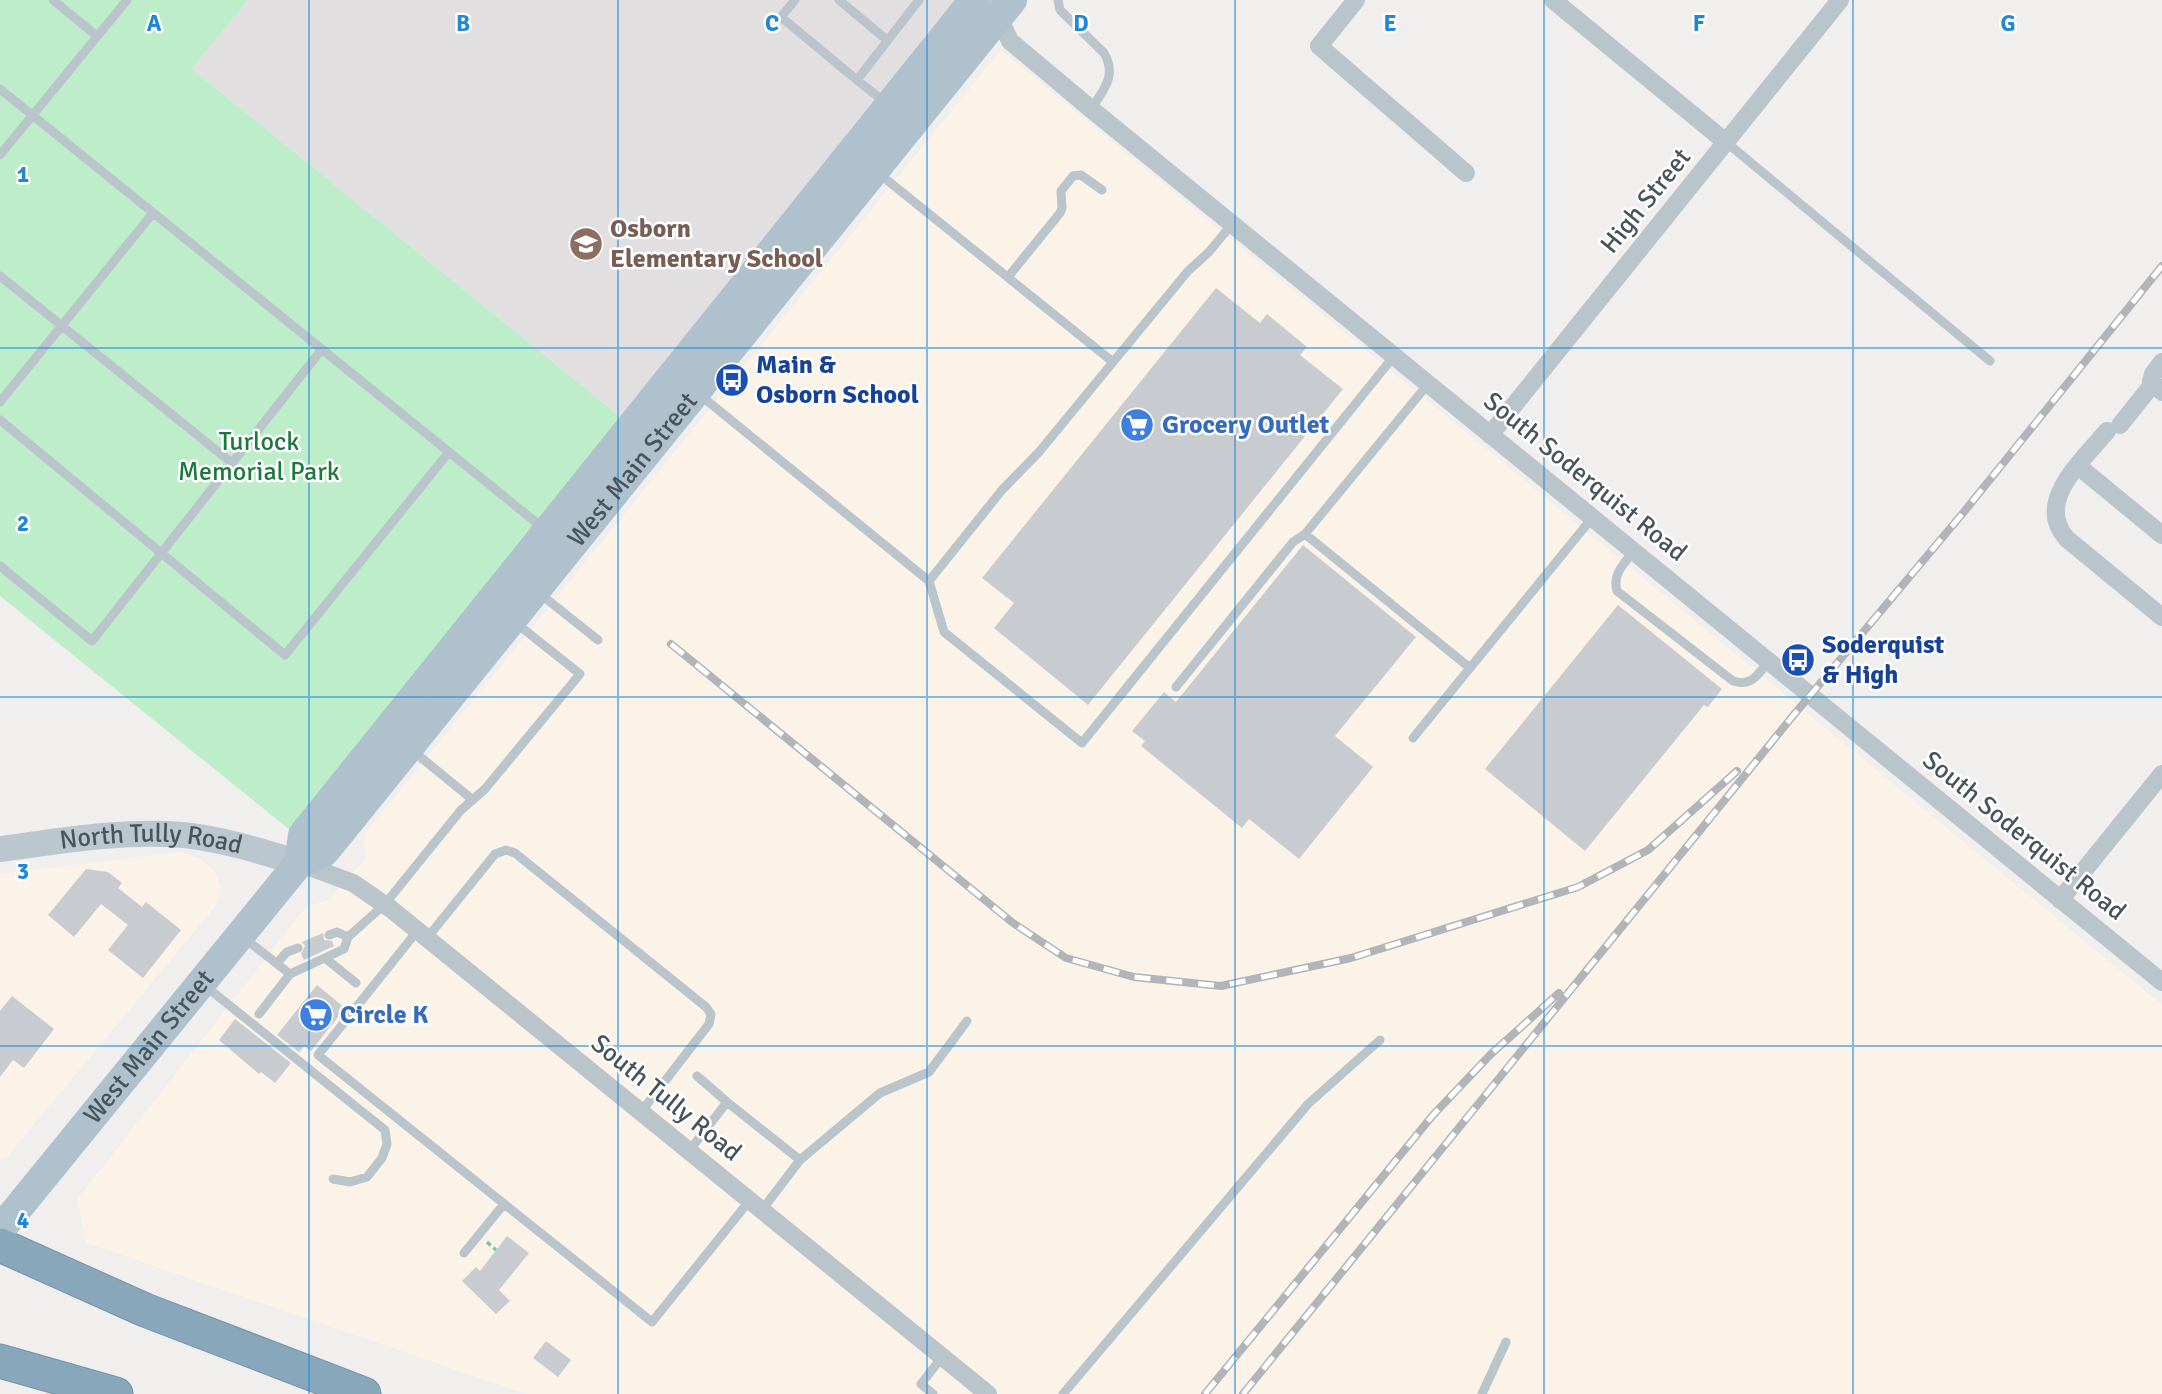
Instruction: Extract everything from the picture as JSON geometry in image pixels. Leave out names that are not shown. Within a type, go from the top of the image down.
[{"type":"highway","points":[[0,1245],[145,1310],[364,1394]]},
{"type":"highway","points":[[0,1361],[116,1394]]},
{"type":"main road","name":"West Main Street","points":[[0,1230],[299,863],[324,852],[512,620],[524,581],[546,531],[889,105],[994,4]]},
{"type":"main road","name":"West Main Street","points":[[299,863],[303,835],[524,581],[696,392],[876,171],[994,4]]},
{"type":"street","points":[[1356,0],[1319,46],[1466,173]]},
{"type":"street","points":[[1553,0],[1727,143]]},
{"type":"street","name":"High Street","points":[[1490,435],[1840,0]]},
{"type":"street","name":"South Soderquist Road","points":[[994,4],[1010,41],[1091,109],[2162,982]]},
{"type":"street","points":[[2162,362],[2151,377],[2157,388],[2078,466],[2057,497],[2056,518],[2062,533],[2162,617]]},
{"type":"street","points":[[2078,466],[2162,535]]},
{"type":"street","points":[[2060,900],[2162,774]]},
{"type":"street","name":"North Tully Road","points":[[0,849],[120,835],[165,834],[211,840],[299,863]]},
{"type":"street","name":"South Tully Road","points":[[299,863],[353,883],[385,904],[988,1394]]},
{"type":"lane","points":[[53,0],[97,36]]},
{"type":"lane","points":[[0,155],[127,0]]},
{"type":"lane","points":[[795,0],[781,17],[889,105]]},
{"type":"lane","points":[[839,0],[887,40]]},
{"type":"lane","points":[[1058,0],[1060,10],[1109,60],[1108,85],[1091,109]]},
{"type":"lane","points":[[857,80],[917,1]]},
{"type":"lane","points":[[0,89],[546,531]]},
{"type":"lane","points":[[1727,143],[1990,360]]},
{"type":"lane","points":[[876,171],[1113,362]]},
{"type":"lane","points":[[1008,277],[1060,213],[1061,191],[1073,176],[1082,175],[1102,190]]},
{"type":"lane","points":[[0,402],[153,213]]},
{"type":"lane","points":[[929,581],[1188,271],[1209,252],[1232,224]]},
{"type":"lane","points":[[0,276],[232,463]]},
{"type":"lane","points":[[0,566],[92,641],[322,349]]},
{"type":"lane","points":[[696,392],[929,581],[944,632],[1082,743],[1394,356]]},
{"type":"lane","points":[[1176,687],[1293,542],[1306,534],[1428,384]]},
{"type":"lane","points":[[0,420],[285,654],[449,452]]},
{"type":"lane","points":[[1413,738],[1592,518]]},
{"type":"lane","points":[[1306,534],[1470,668]]},
{"type":"lane","points":[[1634,551],[1617,574],[1614,582],[1617,591],[1733,681],[1749,683],[1769,661]]},
{"type":"lane","points":[[524,581],[598,640]]},
{"type":"lane","points":[[259,1014],[290,974],[344,949],[348,937],[385,904],[461,810],[485,789],[580,674],[512,620]]},
{"type":"lane","points":[[409,748],[473,800]]},
{"type":"lane","points":[[641,1112],[709,1024],[711,1014],[706,1007],[515,853],[506,850],[495,854],[318,1055],[652,1322],[756,1205],[800,1160],[880,1093],[929,1072],[967,1021]]},
{"type":"lane","points":[[329,935],[337,932],[348,937]]},
{"type":"lane","points":[[240,935],[290,974]]},
{"type":"lane","points":[[277,963],[287,952],[298,947]]},
{"type":"lane","points":[[325,958],[356,984]]},
{"type":"lane","points":[[201,983],[384,1130],[387,1144],[385,1151],[367,1177],[350,1182],[333,1179]]},
{"type":"lane","points":[[1063,1394],[1308,1104],[1380,1040]]},
{"type":"lane","points":[[697,1076],[800,1160]]},
{"type":"lane","points":[[689,1151],[727,1101]]},
{"type":"lane","points":[[464,1253],[504,1204]]},
{"type":"lane","points":[[1482,1394],[1506,1342]]},
{"type":"lane","points":[[933,1394],[921,1384],[942,1357]]},
{"type":"shaded area","name":"Osborn Elementary School","points":[[248,0],[963,0],[623,419],[192,69]]},
{"type":"shaded area","points":[[1001,50],[2162,1005],[2162,1394],[527,1394],[87,1243],[77,1200],[306,907],[328,900],[365,859],[364,835]]},
{"type":"shaded area","points":[[181,852],[201,859],[216,873],[221,891],[214,908],[5,1159],[0,1160],[0,874]]},
{"type":"green space","name":"Turlock Memorial Park","points":[[0,0],[248,0],[192,69],[623,419],[290,830],[0,596]]},
{"type":"building","points":[[1216,288],[1260,323],[1267,314],[1307,347],[1300,355],[1343,389],[1088,705],[994,628],[1014,603],[982,578]]},
{"type":"building","points":[[1303,545],[1416,637],[1335,736],[1373,767],[1299,859],[1249,819],[1242,828],[1141,746],[1145,741],[1132,731],[1164,692],[1176,702]]},
{"type":"building","points":[[1618,605],[1722,689],[1708,707],[1704,705],[1585,851],[1485,769]]},
{"type":"building","points":[[86,869],[108,872],[122,883],[118,888],[142,907],[146,902],[181,930],[143,978],[108,950],[128,925],[101,904],[74,937],[48,915]]},
{"type":"building","points":[[323,933],[324,940],[332,941],[334,946],[304,960],[301,954],[305,946],[302,942]]},
{"type":"building","name":"Circle K","points":[[317,985],[345,1008],[311,1051],[304,1046],[299,1052],[277,1035]]},
{"type":"building","points":[[12,996],[54,1029],[24,1068],[13,1060],[0,1077],[0,1011]]},
{"type":"building","points":[[235,1019],[291,1063],[275,1083],[261,1072],[259,1074],[219,1040]]},
{"type":"building","points":[[507,1236],[529,1253],[499,1290],[510,1301],[496,1314],[462,1281],[476,1267],[480,1271]]},
{"type":"building","points":[[546,1341],[571,1360],[558,1377],[533,1358]]},
{"type":"railway","points":[[1243,1394],[2162,266]]},
{"type":"railway","points":[[671,644],[1013,923],[1066,958],[1134,977],[1221,986],[1351,958],[1578,887],[1648,850],[1737,771]]},
{"type":"railway","points":[[1205,1394],[1433,1115],[1491,1054],[1559,993]]},
{"type":"place","name":"Osborn Elementary School","points":[[586,244]]},
{"type":"place","name":"Main & Osborn School","points":[[732,380]]},
{"type":"place","name":"Grocery Outlet","points":[[1137,425]]},
{"type":"place","name":"Soderquist & High","points":[[1798,660]]},
{"type":"place","name":"Circle K","points":[[316,1015]]}]
